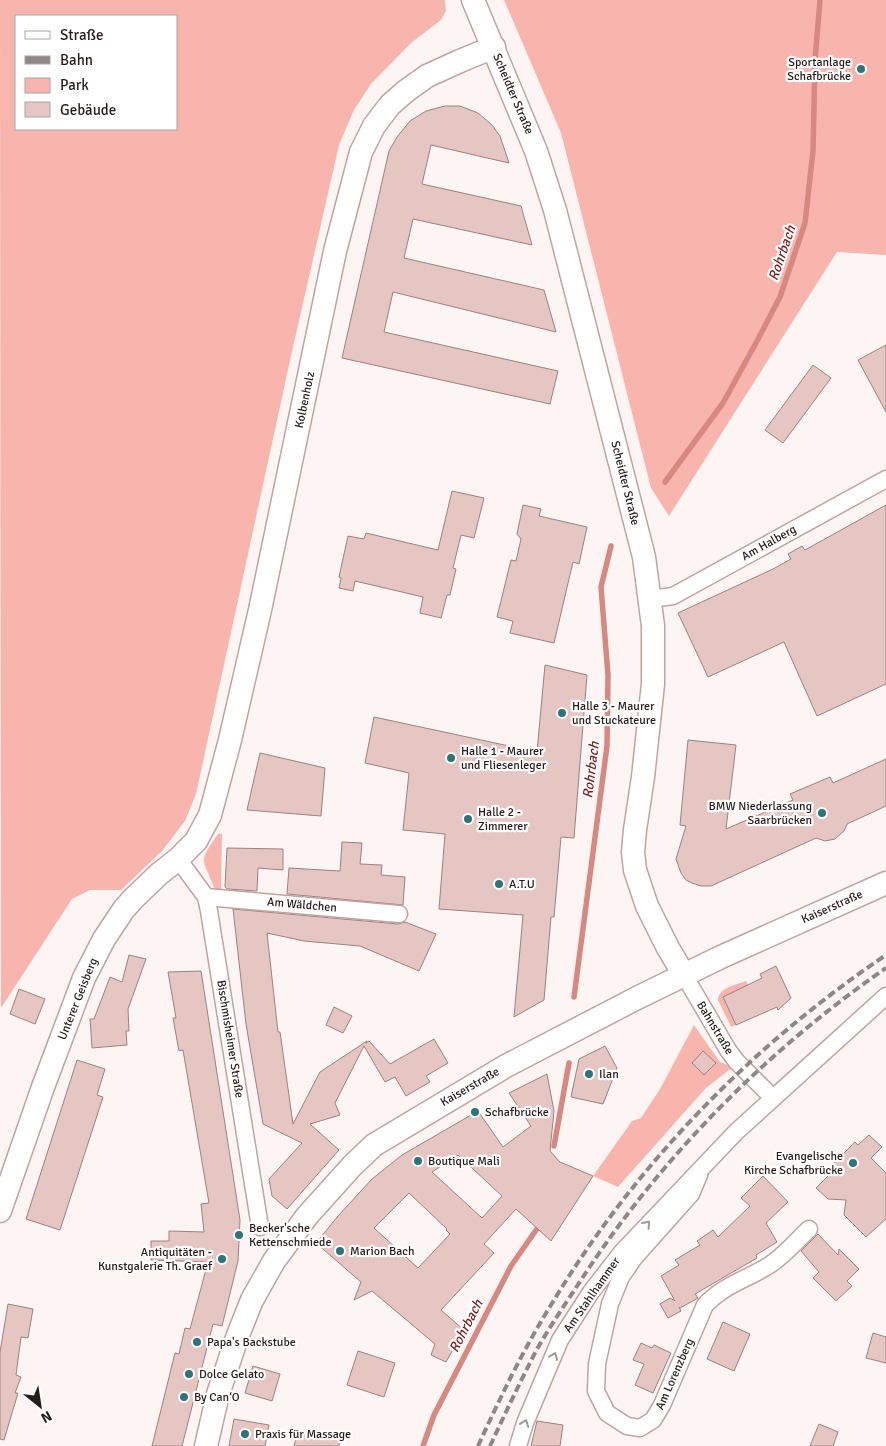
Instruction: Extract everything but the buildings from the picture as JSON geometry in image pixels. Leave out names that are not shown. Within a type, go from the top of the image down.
[{"type":"main road","name":"Scheidter Straße","points":[[473,0],[536,151],[555,210],[644,557],[654,650],[653,684],[635,830],[634,870],[647,906],[684,975]]},
{"type":"main road","name":"Kolbenholz","points":[[208,818],[220,780],[249,662],[335,251],[361,152],[374,126],[390,105],[406,91],[427,76],[494,47]]},
{"type":"main road","name":"Unterer Geisberg","points":[[0,1211],[43,1087],[84,978],[104,939],[124,909],[196,840],[208,818]]},
{"type":"main road","name":"Kaiserstraße","points":[[206,1446],[218,1394],[252,1300],[285,1245],[307,1216],[352,1166],[374,1145],[449,1099],[522,1058],[684,975],[886,883]]},
{"type":"street","name":"Am Halberg","points":[[650,599],[673,596],[886,479]]},
{"type":"street","name":"Bischmisheimer Straße","points":[[178,859],[206,897],[260,1227]]},
{"type":"street","name":"Am Wäldchen","points":[[206,897],[399,914]]},
{"type":"street","name":"Bahnstraße","points":[[684,975],[728,1050],[737,1062],[773,1098]]},
{"type":"street","points":[[702,1167],[736,1132],[886,996]]},
{"type":"street","name":"Am Lorenzberg","points":[[702,1167],[691,1194],[634,1258],[621,1277],[610,1304],[597,1364],[596,1391],[607,1413],[627,1426],[640,1428],[653,1420],[662,1405],[705,1306],[716,1294],[731,1284],[769,1265],[809,1229]]},
{"type":"street","name":"Am Stahlhammer","points":[[518,1446],[525,1423],[560,1340],[622,1252],[702,1167]]},
{"type":"green space","points":[[0,0],[445,0],[446,11],[441,20],[411,43],[371,84],[354,110],[339,145],[196,794],[185,821],[162,851],[121,890],[90,890],[72,899],[1,1008]]},
{"type":"green space","points":[[504,0],[886,0],[886,255],[837,252],[669,516],[651,488],[561,133]]},
{"type":"green space","points":[[218,834],[222,834],[221,890],[215,890],[205,866],[204,857]]},
{"type":"green space","points":[[746,981],[748,985],[723,997],[736,1025],[731,1027],[718,1000],[719,996],[724,990]]},
{"type":"green space","points":[[694,1025],[720,1062],[733,1067],[706,1088],[618,1187],[593,1176],[632,1121],[641,1118],[660,1089]]},
{"type":"waterway","name":"Rohrbach","points":[[665,482],[723,403],[757,341],[780,297],[805,223],[813,151],[815,60],[820,0]]},
{"type":"waterway","name":"Rohrbach","points":[[574,997],[607,746],[608,675],[601,587],[611,546]]},
{"type":"waterway","name":"Rohrbach","points":[[554,1146],[569,1063]]},
{"type":"waterway","name":"Rohrbach","points":[[423,1446],[434,1415],[511,1266],[541,1223]]},
{"type":"railway","points":[[478,1446],[512,1374],[551,1305],[584,1253],[658,1157],[699,1112],[789,1028],[836,990],[886,955]]},
{"type":"railway","points":[[490,1446],[536,1351],[547,1333],[612,1234],[646,1191],[681,1149],[758,1071],[841,1000],[886,968]]},
{"type":"place","name":"Sportanlage Schafbrücke","points":[[861,69]]},
{"type":"place","name":"Halle 3 - Maurer und Stuckateure","points":[[562,713]]},
{"type":"place","name":"Halle 1 - Maurer und Fliesenleger","points":[[451,758]]},
{"type":"place","name":"BMW Niederlassung Saarbrücken","points":[[822,813]]},
{"type":"place","name":"Halle 2 - Zimmerer","points":[[468,819]]},
{"type":"place","name":"A.T.U","points":[[499,884]]},
{"type":"place","name":"Ilan","points":[[589,1074]]},
{"type":"place","name":"Schafbrücke","points":[[475,1112]]},
{"type":"place","name":"Boutique Mali","points":[[418,1161]]},
{"type":"place","name":"Evangelische Kirche Schafbrücke","points":[[853,1163]]},
{"type":"place","name":"Becker'sche Kettenschmiede","points":[[239,1235]]},
{"type":"place","name":"Marion Bach","points":[[340,1251]]},
{"type":"place","name":"Antiquitäten - Kunstgalerie Th. Graef","points":[[222,1259]]},
{"type":"place","name":"Papa's Backstube","points":[[197,1342]]},
{"type":"place","name":"Dolce Gelato","points":[[189,1374]]},
{"type":"place","name":"By Can‘O","points":[[184,1397]]},
{"type":"place","name":"Praxis für Massage","points":[[245,1434]]}]
